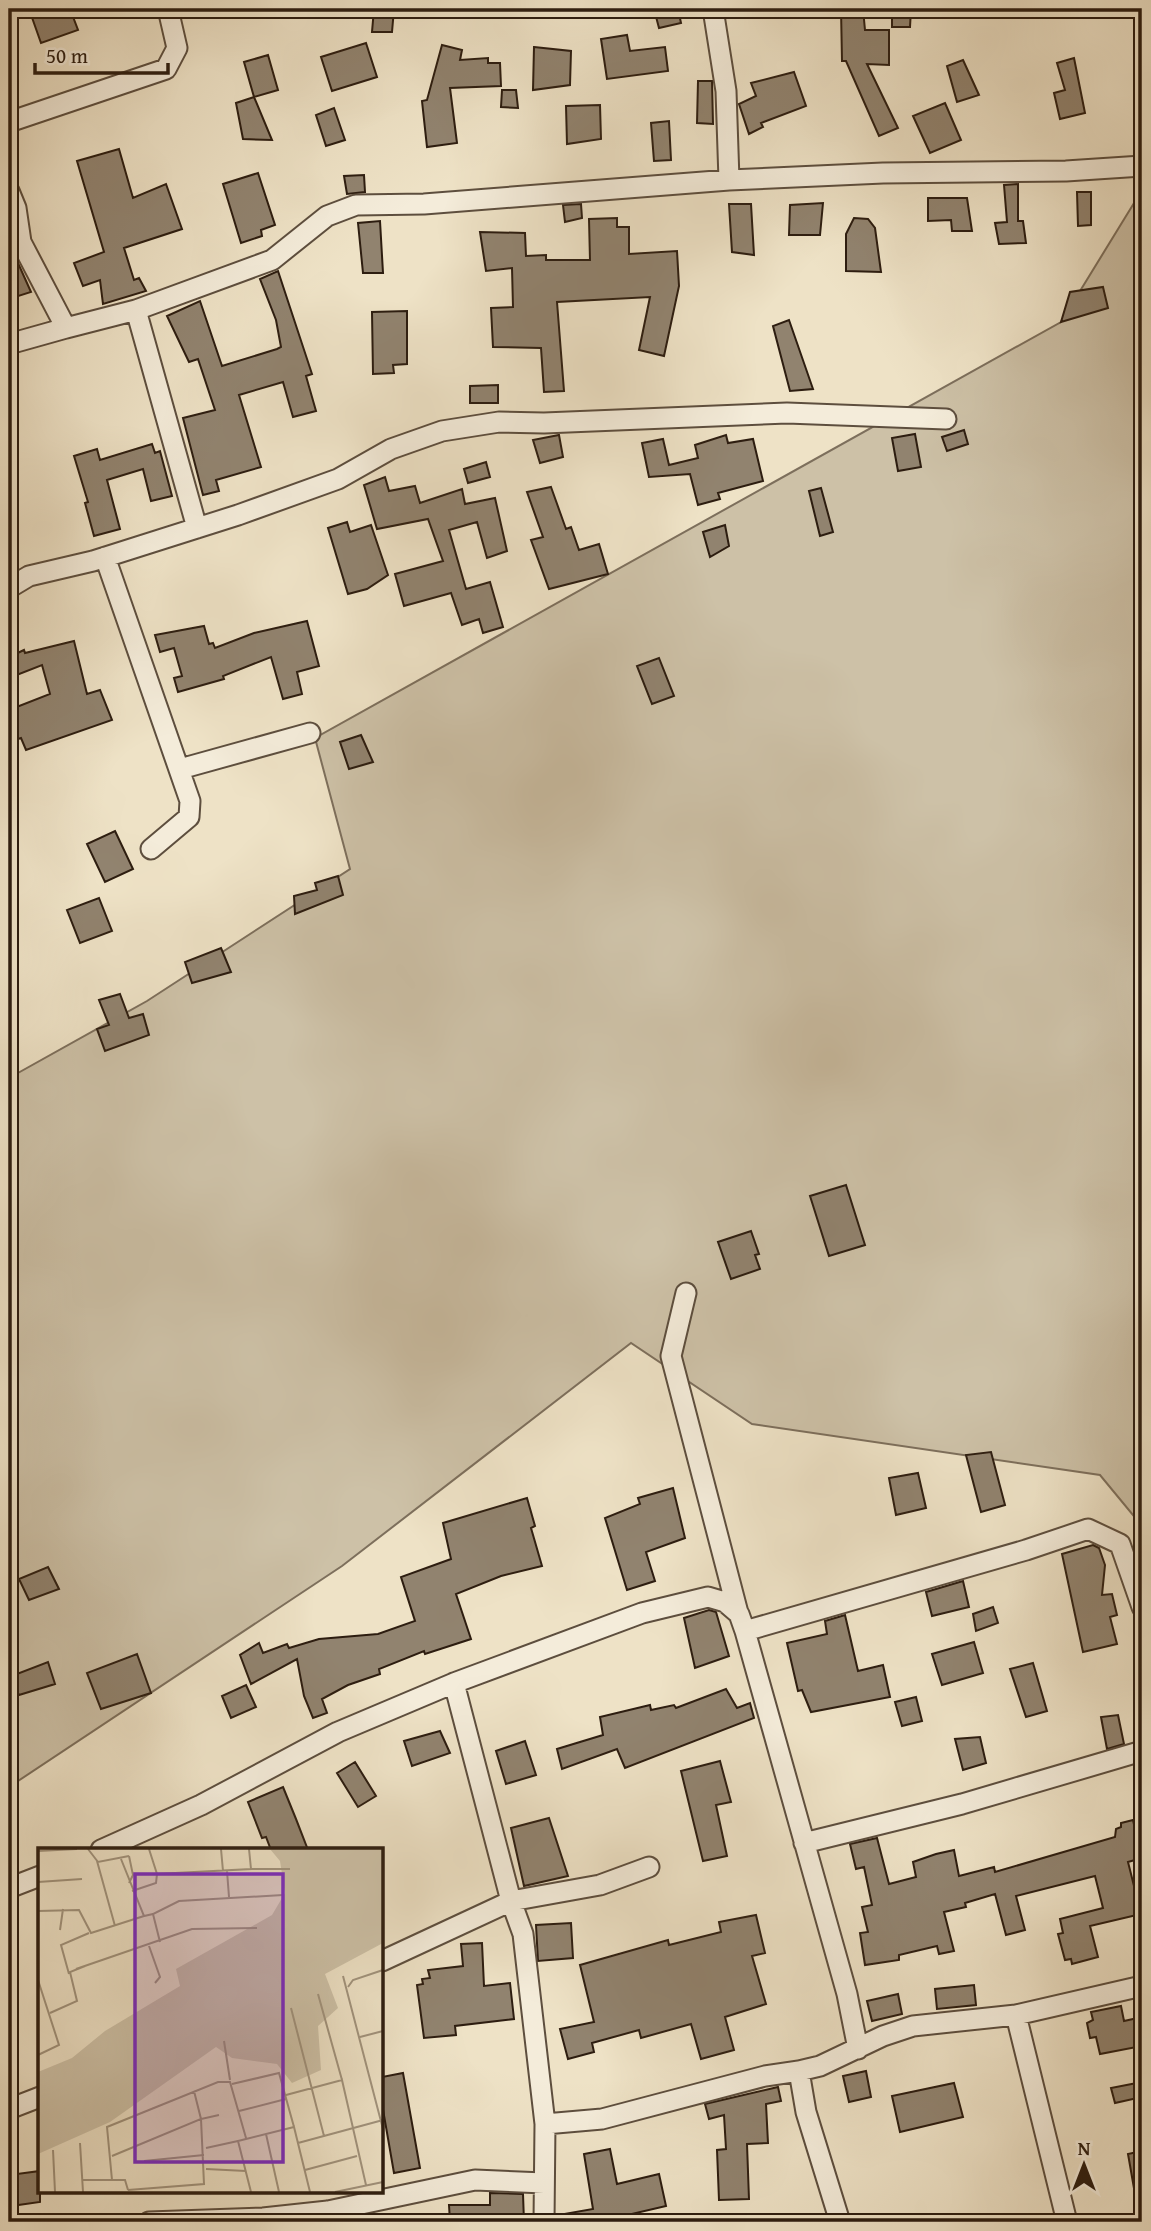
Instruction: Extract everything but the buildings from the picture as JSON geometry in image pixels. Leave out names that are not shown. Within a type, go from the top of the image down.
[{"type":"street","points":[[9,122],[166,69],[177,48],[168,9]]},
{"type":"street","points":[[713,9],[726,91],[729,180]]},
{"type":"street","points":[[9,344],[136,310],[272,260],[327,216],[356,205],[424,204],[729,180],[883,173],[1066,172],[1142,166]]},
{"type":"street","points":[[9,191],[16,208],[21,242],[66,328]]},
{"type":"street","points":[[136,310],[197,528]]},
{"type":"street","points":[[9,588],[29,576],[105,557],[338,479],[391,449],[442,430],[499,422],[556,423],[787,412],[946,419]]},
{"type":"street","points":[[105,557],[190,801],[189,817],[151,849]]},
{"type":"street","points":[[180,769],[310,733]]},
{"type":"street","points":[[686,1293],[671,1356],[742,1623],[847,1994],[858,2049]]},
{"type":"street","points":[[742,1623],[1026,1550],[1088,1529],[1120,1544],[1142,1607]]},
{"type":"street","points":[[105,1848],[201,1805],[338,1732],[454,1683],[642,1613],[708,1597],[725,1602],[742,1623]]},
{"type":"street","points":[[454,1683],[523,1934],[545,2124],[544,2222]]},
{"type":"street","points":[[804,1843],[962,1804],[1142,1751]]},
{"type":"street","points":[[383,1962],[512,1901],[600,1885],[649,1867]]},
{"type":"street","points":[[9,1888],[38,1877]]},
{"type":"street","points":[[545,2124],[602,2119],[765,2076],[820,2066],[883,2036],[913,2026],[1016,2015],[1142,1986]]},
{"type":"street","points":[[1016,2015],[1067,2222]]},
{"type":"street","points":[[799,2071],[806,2112],[840,2222]]},
{"type":"street","points":[[9,2109],[38,2097]]},
{"type":"street","points":[[149,2222],[263,2218],[328,2211],[475,2180],[544,2182]]},
{"type":"shaded area","points":[[1142,190],[1142,1526],[1100,1475],[752,1424],[631,1343],[342,1566],[9,1787],[9,1078],[147,1001],[350,869],[315,738],[1061,322]]}]
